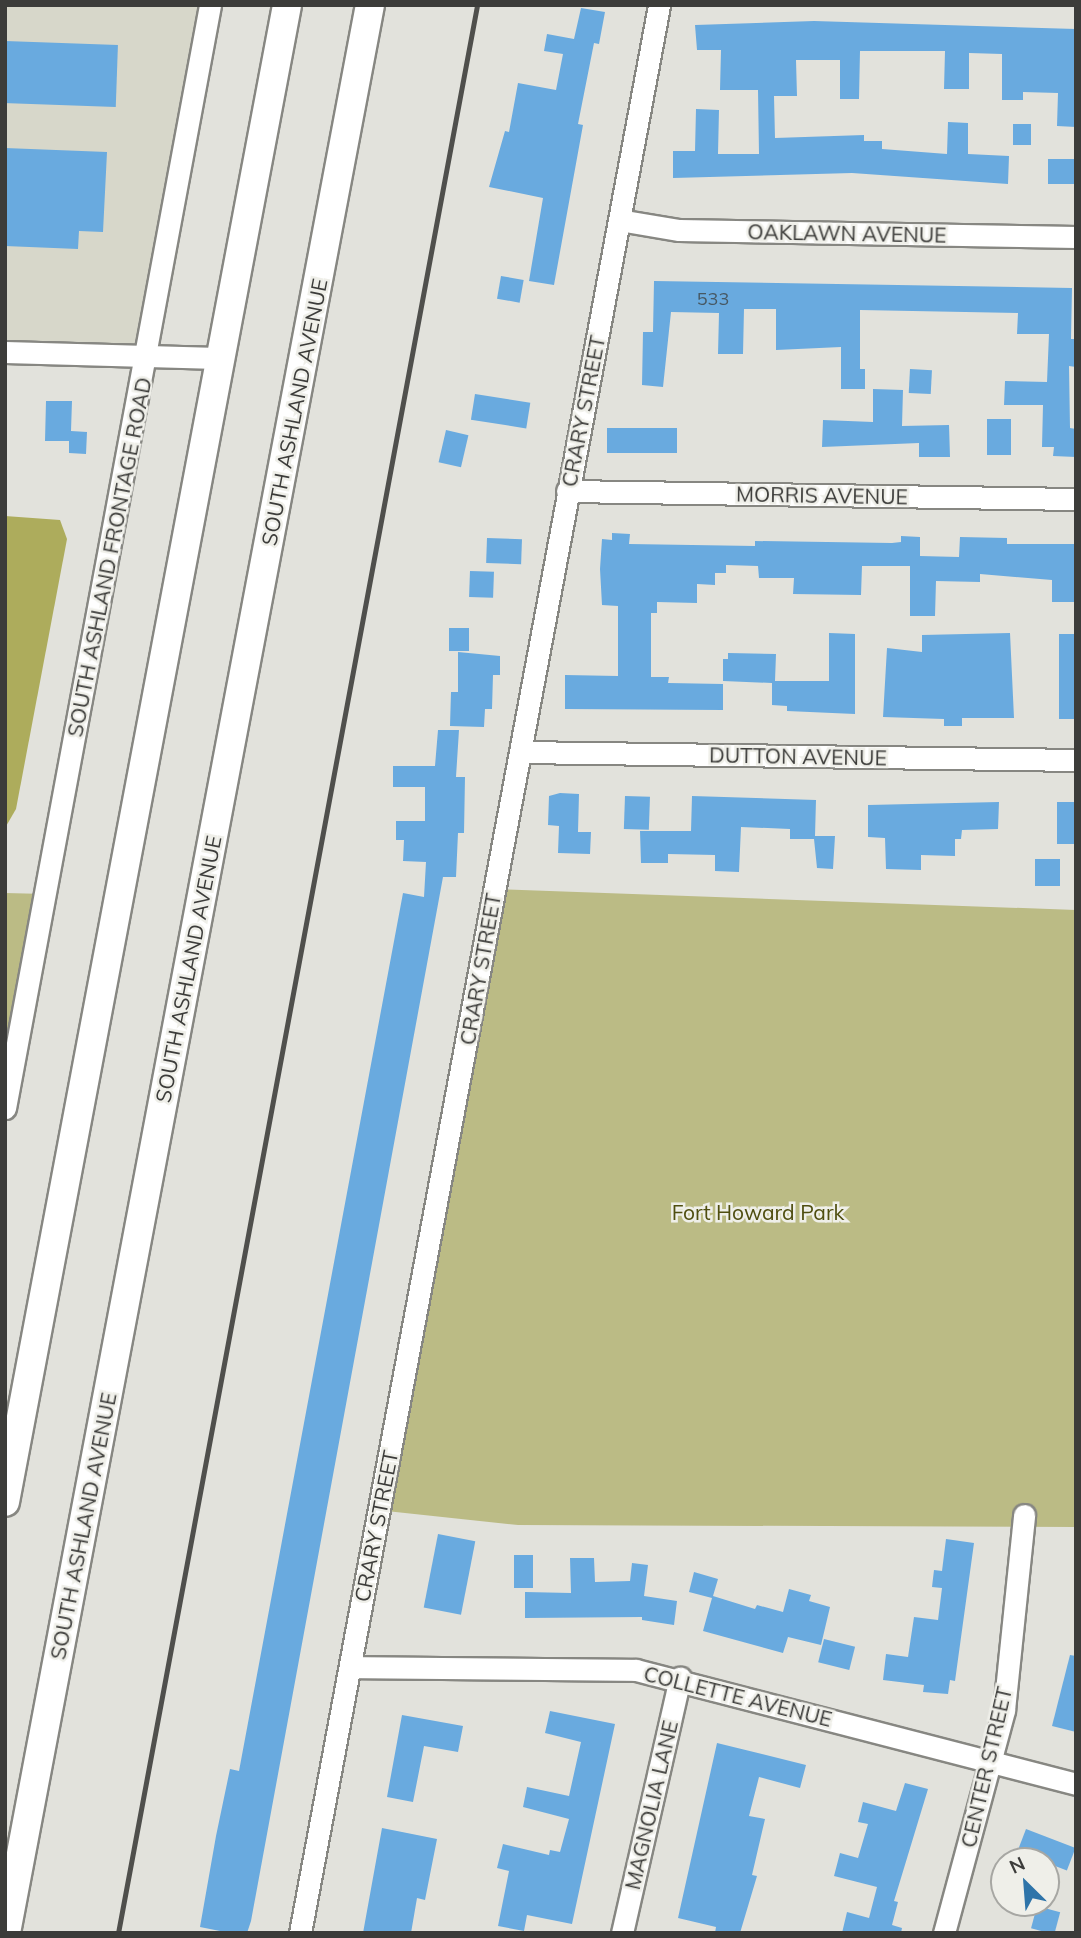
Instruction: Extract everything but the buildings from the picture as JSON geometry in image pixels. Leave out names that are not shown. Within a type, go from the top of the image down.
[{"type":"main road","points":[[5,1502],[218,358],[287,5]]},
{"type":"main road","name":"SOUTH ASHLAND AVENUE","points":[[6,1933],[370,5]]},
{"type":"street","name":"SOUTH ASHLAND FRONTAGE ROAD","points":[[5,1108],[148,354],[210,5]]},
{"type":"street","name":"CRARY STREET","points":[[300,1933],[659,5]]},
{"type":"street","name":"OAKLAWN AVENUE","points":[[619,220],[680,230],[1076,237]]},
{"type":"street","points":[[5,352],[218,358]]},
{"type":"street","name":"MORRIS AVENUE","points":[[568,491],[1076,499]]},
{"type":"street","name":"DUTTON AVENUE","points":[[520,752],[1076,760]]},
{"type":"street","name":"CENTER STREET","points":[[944,1933],[1004,1710],[1024,1515]]},
{"type":"street","name":"COLLETTE AVENUE","points":[[350,1667],[636,1670],[680,1678],[1076,1784]]},
{"type":"street","name":"MAGNOLIA LANE","points":[[622,1933],[680,1678]]},
{"type":"shaded area","points":[[5,5],[210,5],[148,354],[5,352]]},
{"type":"shaded area","points":[[5,516],[60,520],[67,539],[16,809],[5,828]]},
{"type":"green space","name":"Fort Howard Park","points":[[494,889],[1076,910],[1076,1527],[518,1525],[377,1510]]},
{"type":"green space","points":[[5,893],[46,894],[5,1108]]},
{"type":"railway","points":[[118,1933],[477,5]]}]
